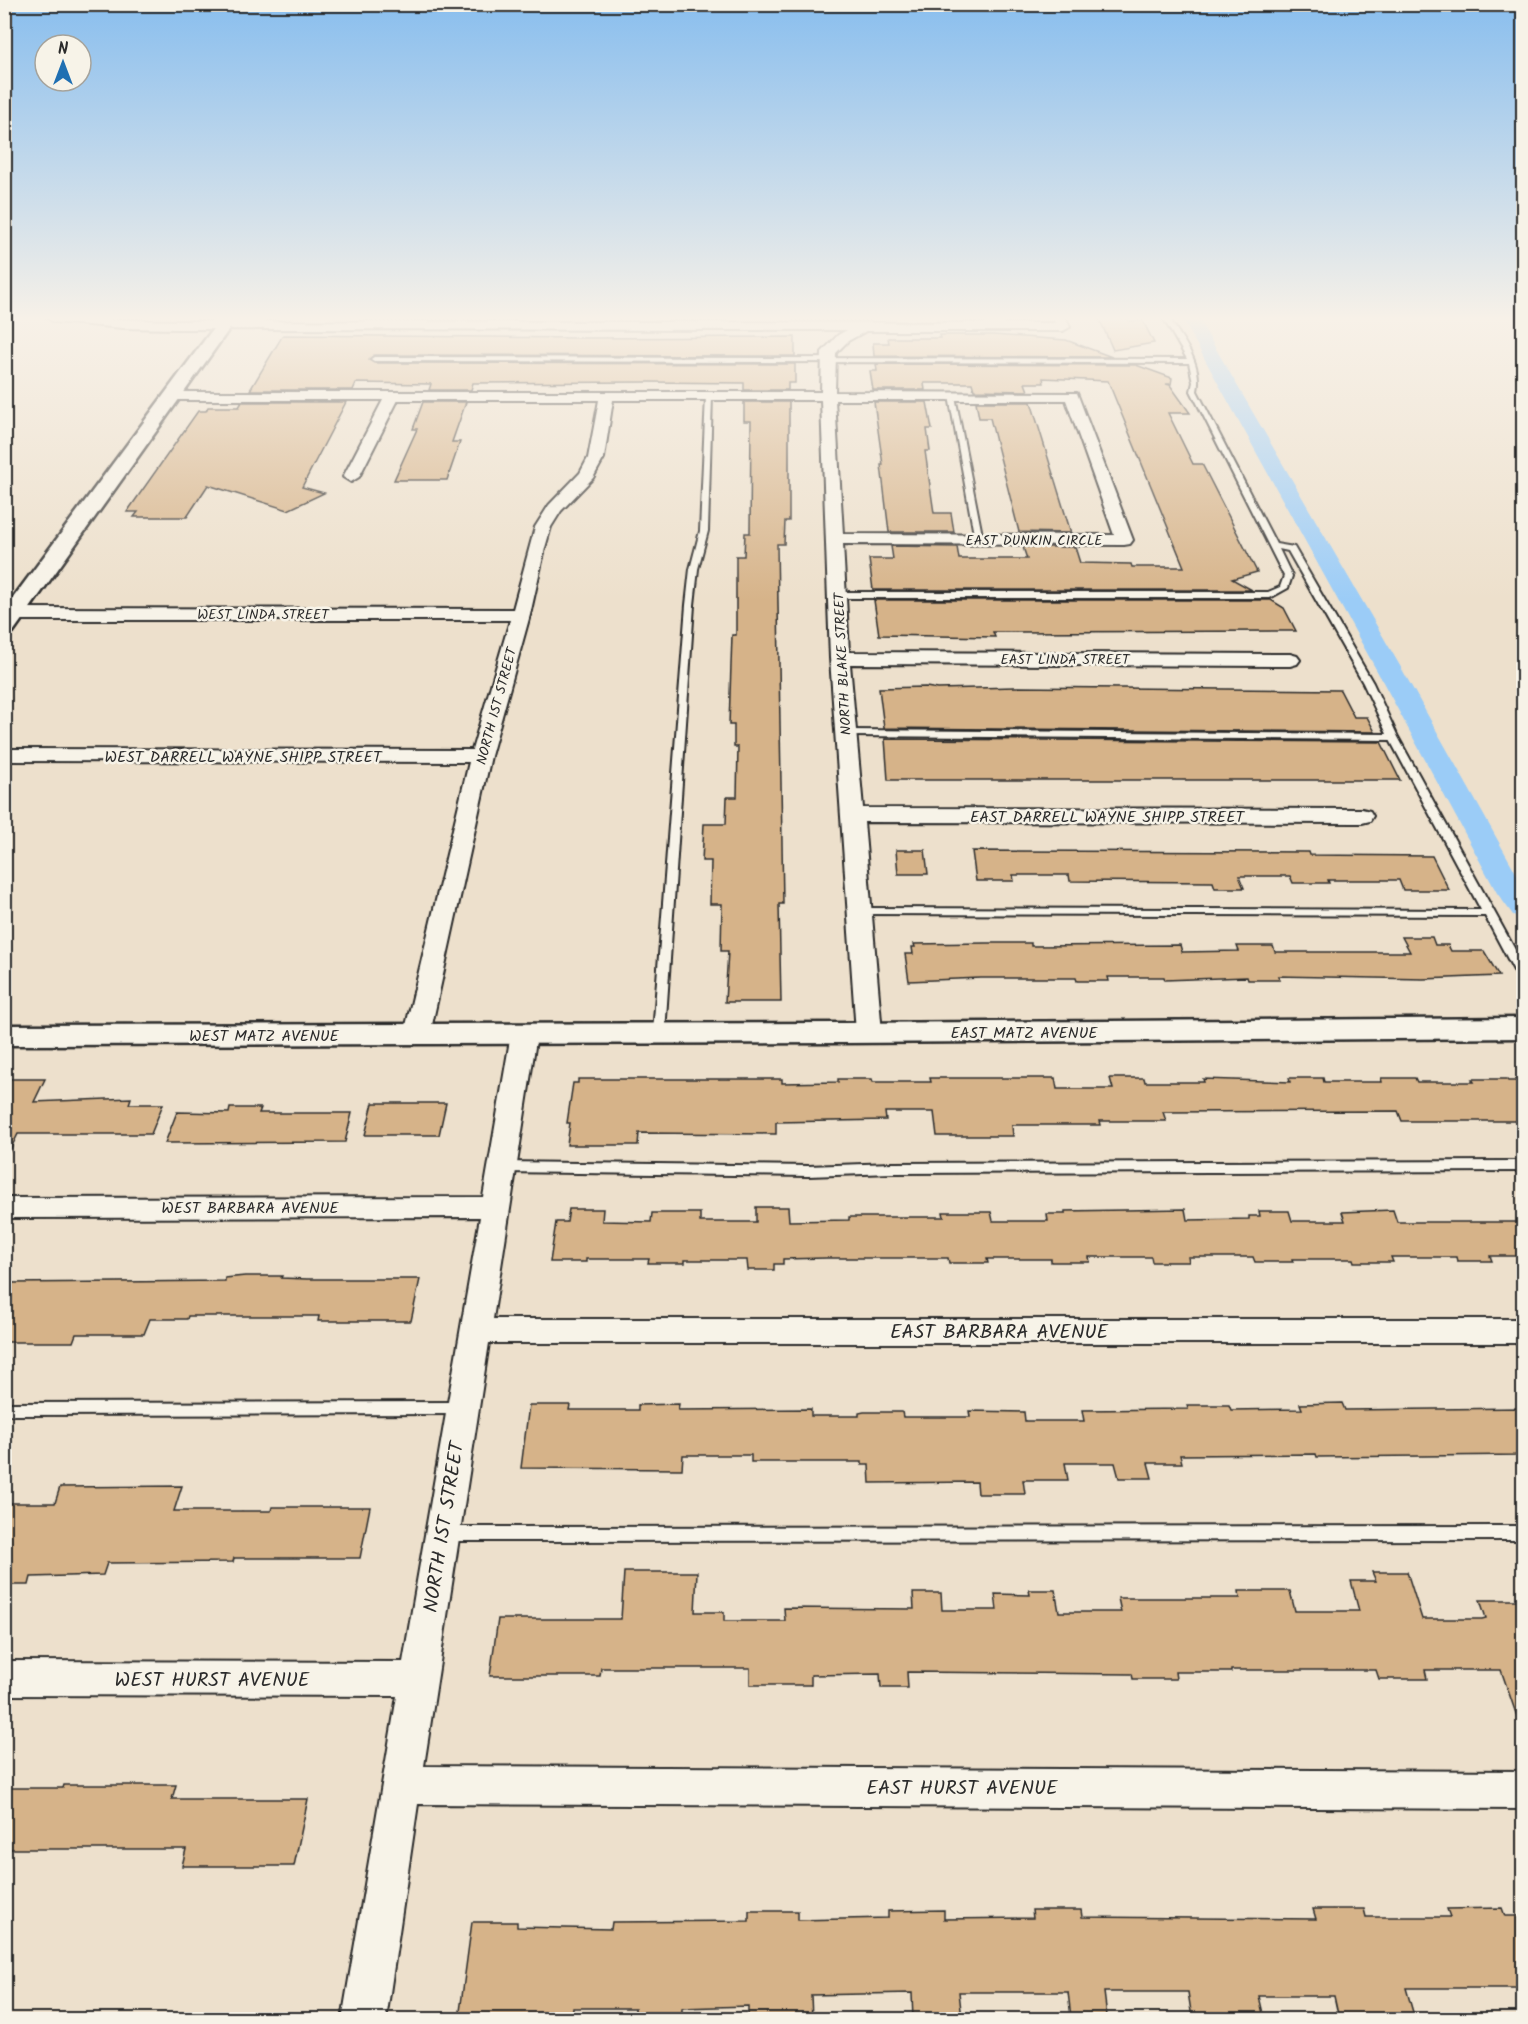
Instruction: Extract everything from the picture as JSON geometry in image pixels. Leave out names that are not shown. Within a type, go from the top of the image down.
[{"type":"street","points":[[8,618],[162,412]]},
{"type":"street","points":[[351,477],[384,412]]},
{"type":"street","name":"NORTH 1ST STREET","points":[[417,1034],[482,756],[543,527],[555,508],[587,475],[596,458],[605,412]]},
{"type":"street","name":"NORTH BLAKE STREET","points":[[829,412],[840,658],[869,1033]]},
{"type":"street","name":"EAST DUNKIN CIRCLE","points":[[836,539],[1124,540],[1077,412]]},
{"type":"street","name":"WEST LINDA STREET","points":[[8,618],[521,615]]},
{"type":"street","name":"EAST LINDA STREET","points":[[840,658],[1290,660]]},
{"type":"street","name":"WEST DARRELL WAYNE SHIPP STREET","points":[[4,755],[482,756]]},
{"type":"street","name":"EAST DARRELL WAYNE SHIPP STREET","points":[[852,815],[1362,816]]},
{"type":"street","name":"EAST MATZ AVENUE","points":[[524,1034],[1524,1028]]},
{"type":"street","name":"NORTH 1ST STREET","points":[[364,2019],[443,1534],[461,1408],[524,1034]]},
{"type":"street","name":"WEST MATZ AVENUE","points":[[4,1035],[524,1034]]},
{"type":"street","name":"WEST BARBARA AVENUE","points":[[4,1208],[496,1206]]},
{"type":"street","name":"EAST BARBARA AVENUE","points":[[475,1331],[1524,1330]]},
{"type":"street","name":"WEST HURST AVENUE","points":[[4,1678],[419,1679]]},
{"type":"street","name":"EAST HURST AVENUE","points":[[401,1785],[1524,1790]]},
{"type":"lane","points":[[659,1034],[690,605],[694,569],[704,531],[708,412]]},
{"type":"lane","points":[[955,412],[979,540]]},
{"type":"lane","points":[[838,596],[1270,596],[1284,588],[1288,576],[1205,412]]},
{"type":"lane","points":[[1273,546],[1291,549],[1368,683],[1393,737],[1524,978]]},
{"type":"lane","points":[[846,733],[1393,737]]},
{"type":"lane","points":[[859,911],[1488,913]]},
{"type":"lane","points":[[502,1167],[808,1171],[892,1168],[1524,1166]]},
{"type":"lane","points":[[4,1409],[461,1408]]},
{"type":"lane","points":[[443,1534],[1524,1533]]},
{"type":"building","points":[[197,412],[341,412],[302,487],[324,493],[288,510],[208,485],[187,517],[134,517],[138,512],[127,512]]},
{"type":"building","points":[[419,412],[462,412],[452,442],[460,442],[447,480],[394,480],[417,429],[413,429]]},
{"type":"building","points":[[744,412],[789,412],[789,521],[785,521],[784,544],[777,544],[783,904],[779,904],[781,1002],[725,1002],[728,951],[721,951],[722,904],[710,904],[711,861],[702,861],[704,824],[726,824],[727,797],[737,797],[738,747],[734,747],[734,725],[729,725],[732,635],[736,635],[736,556],[744,556],[745,533],[750,533],[751,421],[744,421]]},
{"type":"building","points":[[875,412],[929,412],[932,429],[927,429],[930,451],[925,451],[934,513],[951,513],[954,532],[889,532],[881,465],[883,465]]},
{"type":"building","points":[[978,412],[1034,412],[1071,533],[1019,532],[990,418],[979,418]]},
{"type":"building","points":[[1121,412],[1190,412],[1168,413],[1193,464],[1202,464],[1257,572],[1232,579],[1252,590],[873,590],[869,559],[893,559],[891,546],[957,547],[959,559],[1027,559],[1023,547],[1075,547],[1080,563],[1131,564],[1132,567],[1184,567]]},
{"type":"building","points":[[874,600],[1271,600],[1284,608],[1296,631],[993,632],[995,637],[879,635]]},
{"type":"building","points":[[1015,687],[1340,690],[1354,717],[1367,717],[1375,732],[884,728],[879,688],[938,689]]},
{"type":"building","points":[[885,739],[1381,742],[1400,780],[888,780]]},
{"type":"building","points":[[896,850],[925,850],[928,874],[898,874]]},
{"type":"building","points":[[972,851],[1309,852],[1310,855],[1432,856],[1449,890],[1403,890],[1399,880],[1328,880],[1329,883],[1293,883],[1290,876],[1239,876],[1244,888],[1215,888],[1213,882],[1070,881],[1069,875],[1013,875],[1014,881],[976,881]]},
{"type":"building","points":[[1402,937],[1432,937],[1435,945],[1448,945],[1451,951],[1484,951],[1499,976],[1423,979],[1278,976],[1280,980],[1248,980],[1247,977],[1165,980],[1164,977],[1108,977],[1109,981],[1077,981],[1076,978],[981,978],[909,981],[905,954],[913,954],[914,944],[986,943],[1031,943],[1031,946],[1180,945],[1182,952],[1239,951],[1237,946],[1273,946],[1275,952],[1410,952]]},
{"type":"building","points":[[930,1078],[1055,1078],[1057,1089],[1113,1089],[1110,1078],[1144,1078],[1145,1082],[1204,1082],[1203,1079],[1290,1082],[1289,1078],[1323,1078],[1324,1082],[1382,1082],[1381,1078],[1415,1078],[1417,1082],[1474,1082],[1472,1079],[1506,1079],[1524,1081],[1524,1121],[1402,1121],[1398,1111],[1163,1112],[1166,1121],[1100,1121],[1101,1125],[1012,1125],[1013,1136],[937,1136],[934,1112],[885,1112],[886,1120],[776,1122],[776,1134],[639,1133],[638,1145],[567,1145],[570,1123],[567,1123],[573,1083],[578,1083],[578,1079],[782,1079],[782,1083],[838,1082],[838,1079],[872,1079],[873,1082],[931,1082]]},
{"type":"building","points":[[4,1079],[45,1079],[34,1102],[131,1098],[129,1104],[163,1104],[151,1134],[18,1134],[4,1162]]},
{"type":"building","points":[[373,1103],[446,1103],[439,1135],[365,1135]]},
{"type":"building","points":[[230,1108],[261,1108],[259,1113],[352,1113],[345,1142],[165,1143],[177,1112],[229,1113]]},
{"type":"building","points":[[756,1207],[788,1207],[789,1221],[849,1220],[849,1217],[944,1217],[943,1212],[991,1212],[993,1221],[1048,1221],[1047,1214],[1065,1214],[1065,1211],[1185,1209],[1187,1220],[1249,1219],[1249,1216],[1260,1216],[1259,1211],[1289,1211],[1292,1221],[1345,1221],[1342,1212],[1393,1210],[1397,1222],[1524,1222],[1524,1256],[1490,1256],[1492,1261],[1457,1261],[1456,1257],[1391,1257],[1393,1262],[1354,1262],[1353,1259],[1292,1259],[1293,1262],[1255,1262],[1253,1257],[1188,1257],[1189,1262],[1152,1262],[1151,1257],[1089,1257],[1090,1262],[1051,1262],[1051,1259],[987,1259],[988,1263],[949,1263],[948,1258],[826,1258],[783,1259],[783,1264],[774,1264],[774,1270],[748,1270],[747,1260],[685,1260],[685,1263],[648,1263],[649,1259],[586,1259],[586,1262],[550,1262],[556,1222],[567,1222],[569,1209],[603,1209],[602,1221],[651,1222],[652,1213],[700,1213],[700,1222],[756,1222]]},
{"type":"building","points":[[245,1276],[307,1279],[420,1279],[411,1321],[318,1321],[319,1316],[188,1316],[187,1319],[150,1319],[144,1334],[76,1334],[73,1342],[4,1342],[4,1296],[10,1283],[225,1281],[225,1278]]},
{"type":"building","points":[[1342,1403],[1345,1410],[1524,1408],[1524,1455],[1317,1457],[1316,1454],[1180,1455],[1182,1463],[1148,1463],[1152,1478],[1119,1478],[1115,1463],[1065,1463],[1068,1480],[1023,1480],[1025,1494],[978,1494],[977,1482],[870,1483],[869,1465],[862,1465],[862,1462],[751,1462],[751,1455],[683,1455],[682,1469],[521,1468],[529,1405],[570,1405],[569,1410],[638,1410],[638,1405],[679,1404],[678,1410],[811,1409],[811,1416],[859,1416],[859,1413],[864,1412],[902,1412],[903,1417],[970,1417],[969,1411],[1024,1412],[1025,1421],[1084,1421],[1082,1410],[1188,1409],[1187,1405],[1229,1405],[1231,1410],[1302,1409],[1300,1404]]},
{"type":"building","points":[[182,1486],[174,1511],[271,1511],[272,1507],[370,1507],[360,1558],[234,1558],[233,1562],[107,1563],[103,1575],[31,1577],[29,1585],[4,1585],[4,1503],[55,1503],[60,1487]]},
{"type":"building","points":[[624,1572],[697,1572],[695,1612],[724,1612],[724,1621],[785,1621],[784,1608],[914,1609],[913,1593],[941,1593],[942,1610],[997,1610],[995,1594],[1030,1595],[1029,1590],[1055,1590],[1059,1612],[1121,1612],[1118,1598],[1240,1598],[1239,1591],[1290,1591],[1295,1611],[1359,1611],[1351,1581],[1376,1581],[1372,1572],[1407,1572],[1422,1619],[1482,1619],[1486,1618],[1480,1600],[1524,1600],[1524,1724],[1520,1725],[1501,1670],[1425,1670],[1427,1679],[1379,1679],[1376,1670],[1175,1672],[1176,1679],[1133,1679],[1132,1674],[907,1672],[908,1688],[881,1688],[880,1674],[811,1675],[811,1685],[750,1685],[750,1668],[601,1668],[600,1676],[490,1676],[498,1619],[621,1619]]},
{"type":"building","points":[[64,1785],[176,1785],[172,1799],[308,1799],[294,1866],[182,1866],[186,1849],[4,1849],[4,1788],[63,1788]]},
{"type":"building","points":[[1502,1908],[1505,1916],[1524,1916],[1524,1988],[1406,1988],[1415,2019],[1339,2019],[1334,1996],[1259,1996],[1264,2018],[1192,2018],[1188,1992],[1104,1992],[1107,2016],[1071,2017],[1068,1992],[959,1992],[962,2019],[913,2019],[912,1993],[811,1995],[812,2019],[748,2019],[748,2006],[682,2008],[682,2019],[635,2019],[635,2008],[573,2008],[572,2019],[459,2019],[472,1922],[517,1922],[517,1927],[611,1929],[612,1922],[749,1921],[749,1911],[798,1911],[798,1920],[888,1918],[888,1911],[944,1910],[944,1919],[1033,1918],[1032,1910],[1081,1910],[1082,1917],[1316,1919],[1313,1909],[1364,1909],[1366,1917],[1450,1917],[1447,1909]]},
{"type":"waterway","points":[[1244,412],[1512,893],[1524,909]]}]
